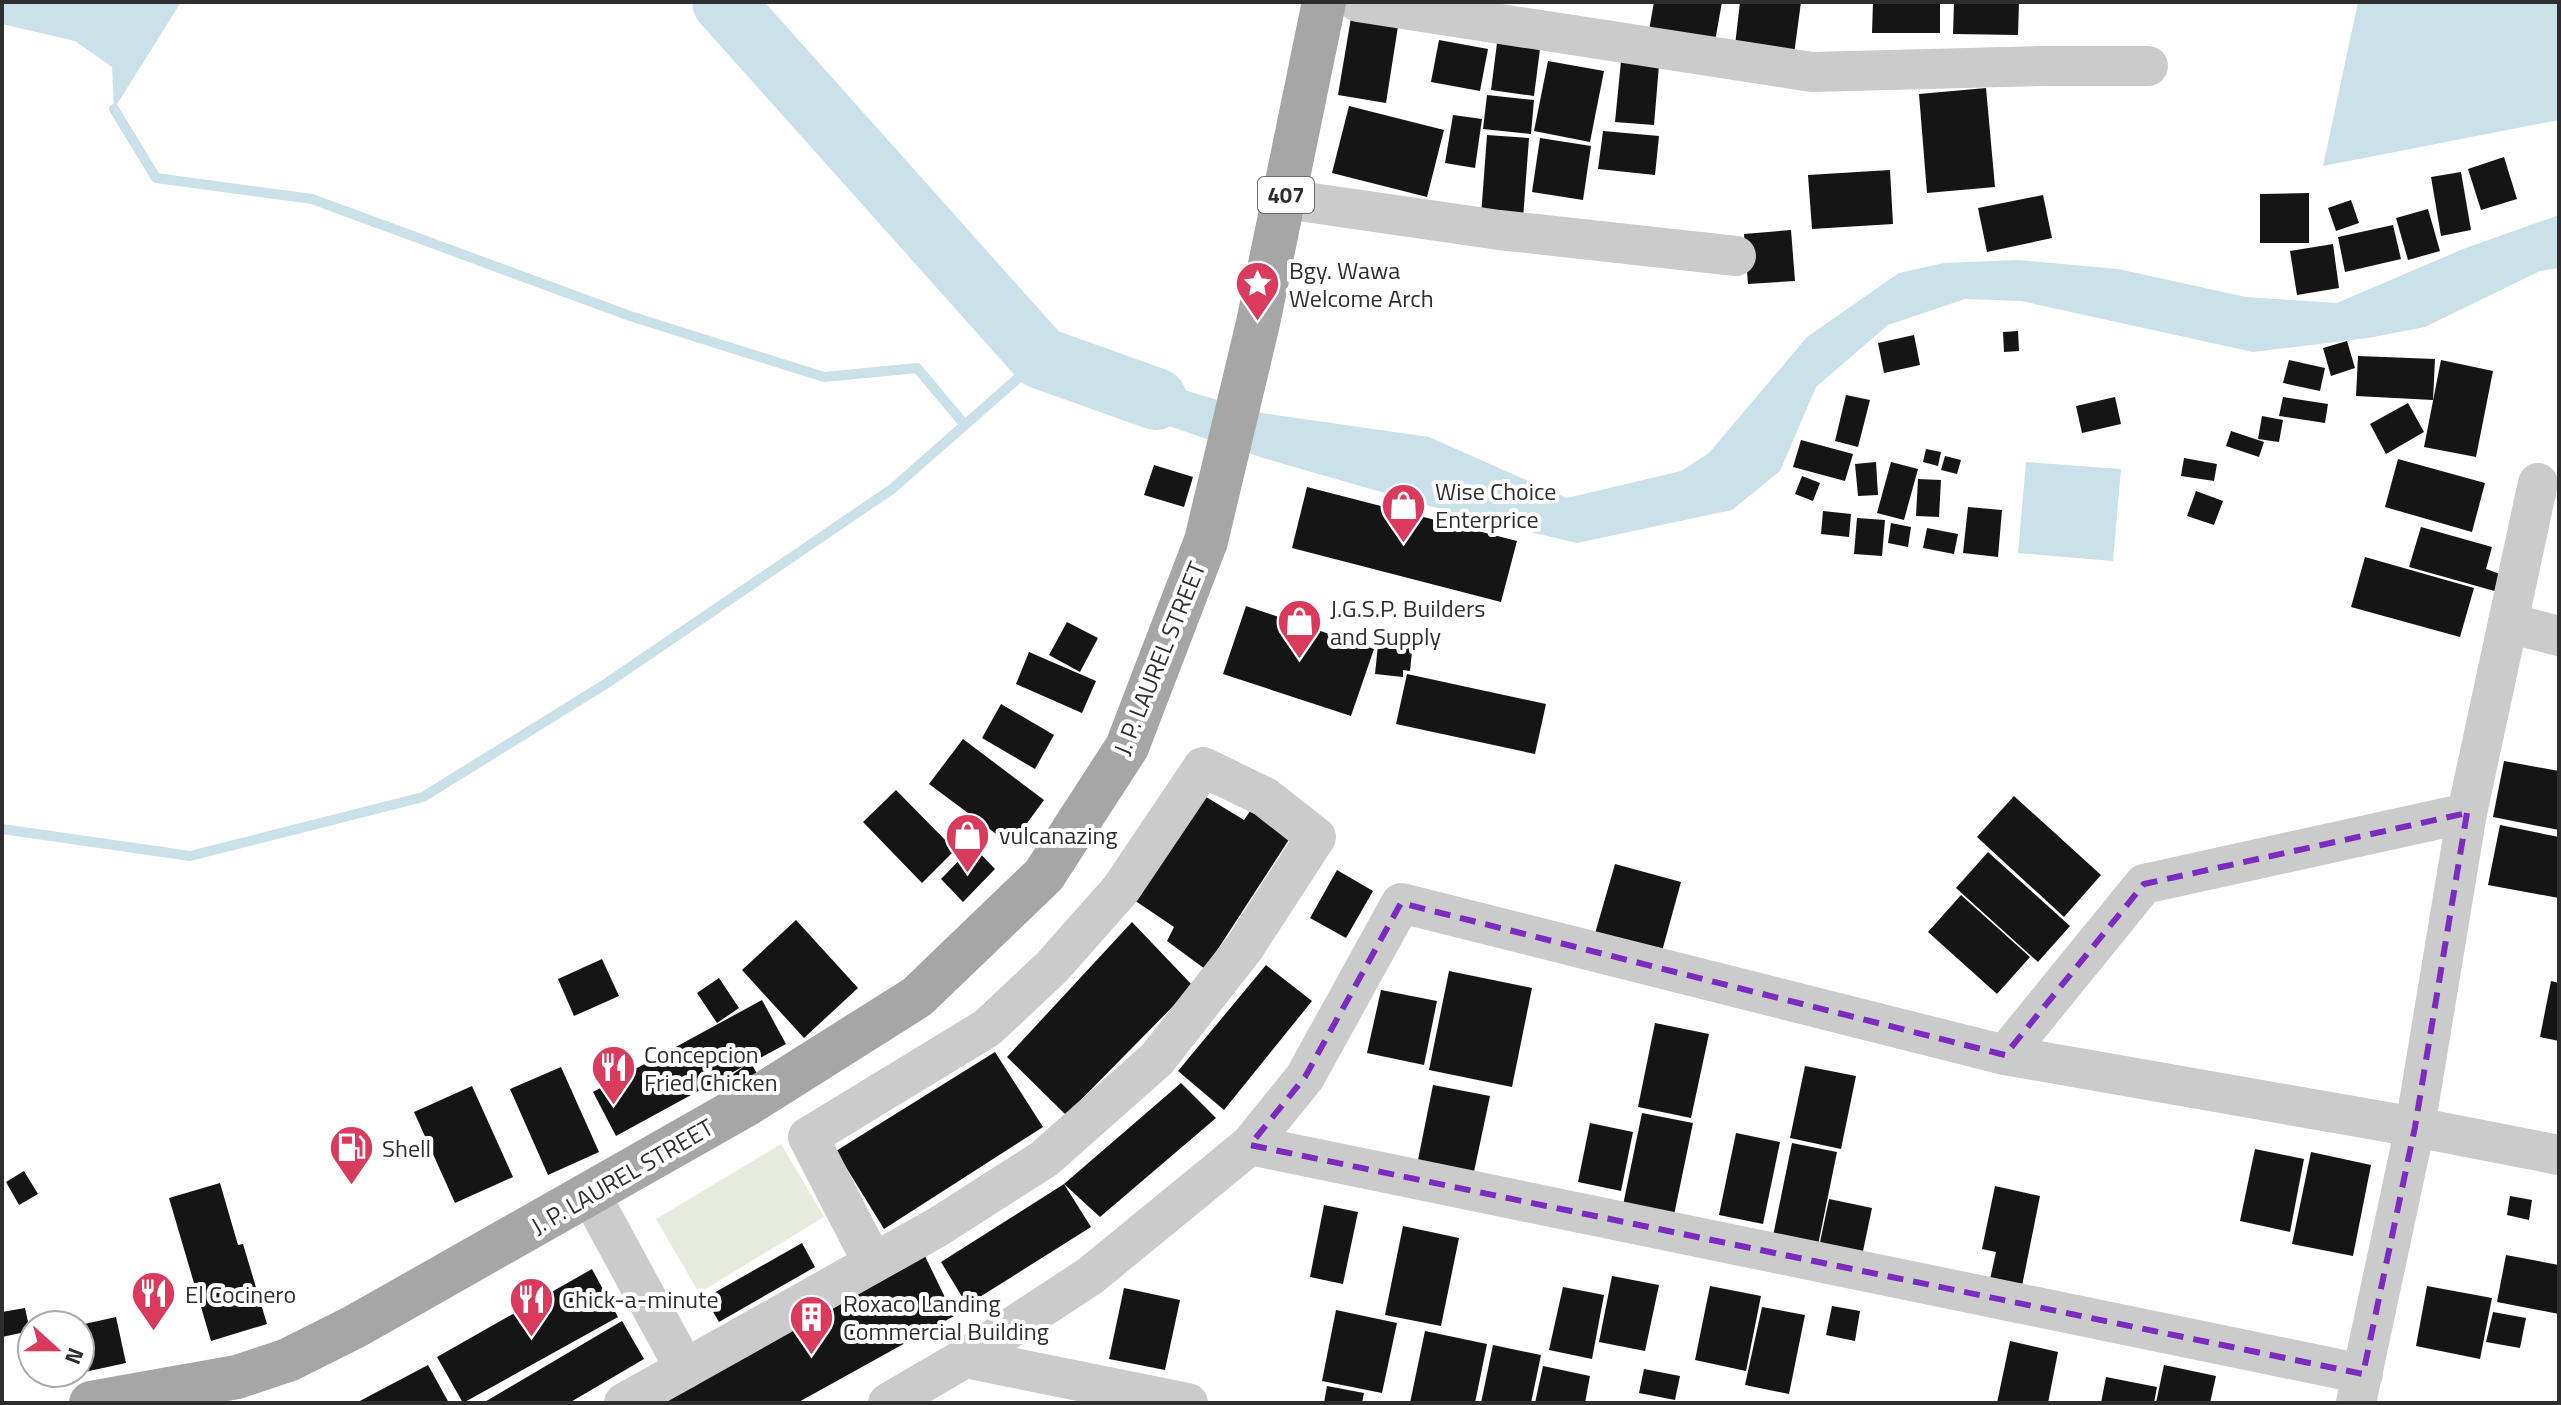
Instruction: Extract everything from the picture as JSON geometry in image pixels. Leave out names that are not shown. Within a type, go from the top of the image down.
[{"type":"main road","name":"J. P. LAUREL STREET","points":[[91,1403],[237,1377],[288,1360],[354,1327],[749,1103],[917,997],[1044,875],[1127,747],[1206,541],[1244,387],[1324,2]]},
{"type":"street","points":[[1358,2],[1812,72],[2148,66]]},
{"type":"street","points":[[1285,199],[1499,230],[1736,256]]},
{"type":"street","points":[[1250,1145],[2359,1388],[2415,1127],[2467,813],[2538,483]]},
{"type":"street","points":[[2508,623],[2559,636]]},
{"type":"street","points":[[624,1403],[936,1228],[1044,1159],[1157,1059],[1244,948],[1316,837],[1265,797],[1203,767],[1121,889],[1052,967],[987,1028],[808,1137],[873,1263]]},
{"type":"street","points":[[2005,1055],[2144,884],[2467,813]]},
{"type":"street","points":[[888,1403],[965,1358],[1090,1276],[1250,1145],[1305,1077],[1401,903],[2005,1055],[2559,1155]]},
{"type":"street","points":[[590,1194],[685,1369]]},
{"type":"street","points":[[965,1358],[1106,1395],[1188,1403]]},
{"type":"highlighted area","points":[[2467,813],[2415,1127],[2363,1374],[1250,1145],[1305,1077],[1401,903],[2005,1055],[2144,884]]},
{"type":"shaded area","points":[[781,1144],[824,1217],[699,1293],[656,1219]]},
{"type":"water","points":[[2,2],[181,2],[114,109],[112,67],[75,41],[2,24]]},
{"type":"water","points":[[2358,2],[2559,2],[2559,120],[2323,166]]},
{"type":"water","points":[[2559,215],[2559,268],[2540,271],[2425,327],[2368,338],[2253,352],[2021,301],[1965,299],[1888,325],[1816,387],[1780,471],[1732,510],[1577,543],[1475,519],[1263,458],[1092,400],[1068,356],[1262,413],[1429,437],[1567,498],[1681,471],[1709,453],[1807,337],[1899,273],[1944,263],[2017,260],[2118,269],[2246,297],[2337,303],[2463,249]]},
{"type":"water","points":[[2026,462],[2121,469],[2113,561],[2018,553]]},
{"type":"building","points":[[1654,2],[1722,2],[1714,47],[1648,36]]},
{"type":"building","points":[[1740,2],[1801,2],[1793,62],[1734,54]]},
{"type":"building","points":[[1873,2],[1940,2],[1940,33],[1872,33]]},
{"type":"building","points":[[1954,2],[2019,2],[2018,35],[1953,34]]},
{"type":"building","points":[[1352,12],[1399,20],[1386,103],[1338,95]]},
{"type":"building","points":[[1439,40],[1488,49],[1480,91],[1431,82]]},
{"type":"building","points":[[1497,43],[1540,49],[1534,96],[1491,90]]},
{"type":"building","points":[[1548,61],[1604,71],[1590,142],[1534,131]]},
{"type":"building","points":[[1621,61],[1659,65],[1654,125],[1615,122]]},
{"type":"building","points":[[1986,88],[1995,187],[1927,193],[1919,94]]},
{"type":"building","points":[[1487,95],[1534,100],[1531,134],[1483,129]]},
{"type":"building","points":[[1349,106],[1444,130],[1427,197],[1332,173]]},
{"type":"building","points":[[1453,115],[1482,119],[1475,168],[1445,163]]},
{"type":"building","points":[[1603,131],[1659,136],[1655,175],[1598,169]]},
{"type":"building","points":[[1487,135],[1529,138],[1523,219],[1481,216]]},
{"type":"building","points":[[1540,138],[1591,146],[1583,200],[1532,192]]},
{"type":"building","points":[[2504,157],[2517,199],[2481,210],[2468,169]]},
{"type":"building","points":[[1890,170],[1893,224],[1812,229],[1808,175]]},
{"type":"building","points":[[2461,172],[2471,230],[2441,236],[2431,177]]},
{"type":"building","points":[[2309,193],[2309,243],[2260,243],[2260,194]]},
{"type":"building","points":[[2043,195],[2052,238],[1987,252],[1978,208]]},
{"type":"building","points":[[2351,200],[2359,223],[2336,231],[2328,208]]},
{"type":"building","points":[[2428,209],[2440,251],[2408,260],[2396,218]]},
{"type":"building","points":[[2393,225],[2401,259],[2345,272],[2338,237]]},
{"type":"building","points":[[1791,230],[1795,281],[1748,284],[1744,234]]},
{"type":"building","points":[[2333,244],[2339,288],[2297,295],[2290,251]]},
{"type":"building","points":[[2018,331],[2019,351],[2004,352],[2003,332]]},
{"type":"building","points":[[1914,335],[1920,365],[1884,373],[1878,343]]},
{"type":"building","points":[[2347,341],[2355,368],[2331,376],[2323,348]]},
{"type":"building","points":[[2358,356],[2435,359],[2433,400],[2356,396]]},
{"type":"building","points":[[2289,360],[2325,368],[2320,391],[2283,383]]},
{"type":"building","points":[[2441,360],[2493,371],[2476,457],[2424,447]]},
{"type":"building","points":[[1846,395],[1870,400],[1858,447],[1835,441]]},
{"type":"building","points":[[2115,397],[2121,424],[2082,433],[2076,406]]},
{"type":"building","points":[[2283,397],[2328,404],[2325,423],[2279,416]]},
{"type":"building","points":[[2408,403],[2424,432],[2386,454],[2370,424]]},
{"type":"building","points":[[2262,416],[2283,420],[2279,442],[2258,439]]},
{"type":"building","points":[[2231,431],[2264,442],[2259,457],[2226,446]]},
{"type":"building","points":[[1801,440],[1853,454],[1845,481],[1793,467]]},
{"type":"building","points":[[1926,449],[1941,452],[1938,466],[1923,462]]},
{"type":"building","points":[[1945,456],[1961,460],[1957,474],[1941,470]]},
{"type":"building","points":[[2184,458],[2217,464],[2214,481],[2181,476]]},
{"type":"building","points":[[2398,459],[2485,483],[2472,532],[2385,507]]},
{"type":"building","points":[[1876,462],[1878,495],[1858,496],[1855,464]]},
{"type":"building","points":[[1891,462],[1918,469],[1904,520],[1877,513]]},
{"type":"building","points":[[1154,465],[1193,477],[1184,507],[1144,495]]},
{"type":"building","points":[[1802,476],[1820,483],[1813,501],[1795,494]]},
{"type":"building","points":[[1918,479],[1941,480],[1939,517],[1916,516]]},
{"type":"building","name":"Wise Choice Enterprice","points":[[1307,487],[1517,541],[1501,602],[1292,548]]},
{"type":"building","points":[[2196,491],[2223,501],[2214,525],[2187,516]]},
{"type":"building","points":[[1968,507],[2002,510],[1998,557],[1963,553]]},
{"type":"building","points":[[1823,511],[1851,514],[1849,537],[1821,534]]},
{"type":"building","points":[[1857,518],[1885,520],[1882,556],[1854,554]]},
{"type":"building","points":[[1891,523],[1911,527],[1908,547],[1888,543]]},
{"type":"building","points":[[2421,527],[2492,547],[2486,569],[2503,575],[2498,592],[2409,567]]},
{"type":"building","points":[[1927,528],[1958,534],[1954,554],[1923,548]]},
{"type":"building","points":[[2365,557],[2474,588],[2460,637],[2351,607]]},
{"type":"building","name":"J.G.S.P. Builders and Supply","points":[[1246,606],[1374,649],[1351,716],[1223,674]]},
{"type":"building","points":[[1067,622],[1098,638],[1080,672],[1049,655]]},
{"type":"building","points":[[1403,632],[1414,633],[1410,671],[1403,670],[1403,677],[1375,674],[1379,635],[1403,637]]},
{"type":"building","points":[[1029,652],[1096,681],[1082,713],[1016,684]]},
{"type":"building","points":[[1407,674],[1546,704],[1535,754],[1396,724]]},
{"type":"building","points":[[1001,704],[1054,735],[1035,769],[982,738]]},
{"type":"building","points":[[963,739],[1044,800],[1011,845],[929,784]]},
{"type":"building","points":[[2504,761],[2559,771],[2559,830],[2493,817]]},
{"type":"building","points":[[896,790],[955,850],[922,883],[863,822]]},
{"type":"building","points":[[1198,792],[1244,820],[1251,810],[1290,838],[1205,969],[1167,941],[1174,927],[1134,900]]},
{"type":"building","points":[[2014,796],[2101,875],[2064,917],[1977,837]]},
{"type":"building","points":[[2500,825],[2559,837],[2559,898],[2488,885]]},
{"type":"building","name":"vulcanazing","points":[[973,846],[995,869],[963,902],[941,879]]},
{"type":"building","points":[[1988,852],[2070,926],[2038,962],[1956,888]]},
{"type":"building","points":[[1615,864],[1681,882],[1661,955],[1594,937]]},
{"type":"building","points":[[1337,870],[1373,891],[1346,938],[1310,918]]},
{"type":"building","points":[[1961,895],[2030,957],[1997,994],[1928,932]]},
{"type":"building","points":[[796,920],[858,988],[804,1038],[742,970]]},
{"type":"building","points":[[1132,922],[1193,986],[1066,1115],[1007,1057]]},
{"type":"building","points":[[602,959],[619,996],[574,1016],[558,979]]},
{"type":"building","points":[[1266,965],[1312,1001],[1224,1110],[1178,1071]]},
{"type":"building","points":[[1449,971],[1532,988],[1512,1087],[1429,1070]]},
{"type":"building","points":[[719,978],[739,1008],[717,1023],[697,993]]},
{"type":"building","points":[[2551,981],[2559,983],[2559,1041],[2540,1037]]},
{"type":"building","points":[[1381,990],[1437,1001],[1424,1065],[1367,1053]]},
{"type":"building","points":[[762,1000],[786,1044],[751,1063],[759,1077],[737,1091],[729,1077],[746,1065],[616,1136],[593,1092]]},
{"type":"building","points":[[1655,1023],[1709,1034],[1691,1118],[1638,1107]]},
{"type":"building","points":[[995,1052],[1043,1127],[884,1229],[836,1151]]},
{"type":"building","points":[[1805,1066],[1856,1076],[1841,1149],[1790,1138]]},
{"type":"building","points":[[561,1067],[599,1152],[548,1175],[510,1089]]},
{"type":"building","points":[[1181,1083],[1216,1118],[1100,1217],[1064,1184]]},
{"type":"building","points":[[1433,1085],[1490,1096],[1471,1186],[1415,1175]]},
{"type":"building","points":[[472,1086],[513,1177],[455,1203],[414,1112]]},
{"type":"building","points":[[1642,1113],[1693,1123],[1673,1220],[1622,1210]]},
{"type":"building","points":[[1590,1123],[1633,1132],[1621,1191],[1578,1182]]},
{"type":"building","points":[[1736,1133],[1780,1142],[1763,1224],[1719,1215]]},
{"type":"building","points":[[1792,1143],[1837,1152],[1817,1250],[1772,1241]]},
{"type":"building","points":[[2255,1149],[2304,1159],[2290,1232],[2240,1221]]},
{"type":"building","points":[[2311,1152],[2371,1165],[2353,1256],[2292,1244]]},
{"type":"building","points":[[24,1171],[38,1194],[19,1205],[6,1182]]},
{"type":"building","points":[[220,1183],[238,1245],[243,1244],[267,1324],[211,1341],[169,1198]]},
{"type":"building","points":[[1064,1184],[1091,1227],[967,1305],[941,1262]]},
{"type":"building","points":[[1995,1186],[2040,1196],[2021,1291],[1989,1284],[1996,1252],[1982,1249]]},
{"type":"building","points":[[2510,1196],[2532,1200],[2529,1220],[2507,1215]]},
{"type":"building","points":[[1829,1199],[1872,1208],[1862,1256],[1819,1247]]},
{"type":"building","points":[[1324,1205],[1358,1212],[1343,1284],[1310,1277]]},
{"type":"building","points":[[1403,1226],[1459,1238],[1441,1326],[1385,1315]]},
{"type":"building","points":[[802,1243],[815,1267],[719,1322],[705,1298]]},
{"type":"building","name":"Roxaco Landing Commercial Building","points":[[924,1254],[954,1316],[797,1403],[657,1403]]},
{"type":"building","points":[[2506,1255],[2559,1265],[2559,1314],[2497,1302]]},
{"type":"building","points":[[592,1269],[618,1317],[463,1403],[437,1357]]},
{"type":"building","points":[[1612,1276],[1659,1285],[1645,1351],[1599,1342]]},
{"type":"building","points":[[1710,1286],[1761,1296],[1746,1371],[1695,1360]]},
{"type":"building","points":[[2427,1286],[2492,1298],[2480,1359],[2416,1346]]},
{"type":"building","points":[[1563,1287],[1604,1295],[1592,1359],[1549,1350]]},
{"type":"building","points":[[1124,1288],[1180,1300],[1165,1370],[1109,1359]]},
{"type":"building","points":[[1832,1306],[1860,1311],[1855,1341],[1826,1335]]},
{"type":"building","points":[[1762,1307],[1805,1315],[1789,1394],[1745,1385]]},
{"type":"building","points":[[16,1310],[16,1334],[2,1337],[2,1312]]},
{"type":"building","points":[[1336,1310],[1397,1323],[1382,1393],[1322,1381]]},
{"type":"building","points":[[2493,1312],[2526,1318],[2520,1348],[2486,1342]]},
{"type":"building","points":[[116,1317],[126,1363],[96,1370],[96,1321]]},
{"type":"building","points":[[622,1321],[644,1359],[569,1403],[483,1403]]},
{"type":"building","points":[[1425,1331],[1487,1344],[1475,1403],[1410,1403]]},
{"type":"building","points":[[2010,1341],[2058,1352],[2048,1403],[1997,1403]]},
{"type":"building","points":[[1493,1345],[1541,1355],[1531,1403],[1481,1403]]},
{"type":"building","points":[[428,1365],[449,1403],[356,1403]]},
{"type":"building","points":[[2164,1365],[2216,1376],[2210,1403],[2156,1403]]},
{"type":"building","points":[[1543,1366],[1590,1376],[1585,1403],[1535,1403]]},
{"type":"building","points":[[1644,1369],[1680,1376],[1675,1400],[1639,1393]]},
{"type":"building","points":[[2106,1377],[2157,1387],[2154,1403],[2101,1403]]},
{"type":"building","points":[[1327,1386],[1364,1393],[1362,1403],[1324,1403]]},
{"type":"waterway","points":[[723,2],[1041,358],[1156,399]]},
{"type":"waterway","points":[[114,109],[156,178],[312,199],[630,316],[824,377],[917,368],[965,425]]},
{"type":"waterway","points":[[2,829],[190,856],[423,797],[607,683],[892,489],[1041,358]]},
{"type":"place","name":"Bgy. Wawa Welcome Arch","points":[[1258,323]]},
{"type":"place","name":"Wise Choice Enterprice","points":[[1404,544]]},
{"type":"place","name":"J.G.S.P. Builders and Supply","points":[[1299,661]]},
{"type":"place","name":"vulcanazing","points":[[968,874]]},
{"type":"place","name":"Concepcion Fried Chicken","points":[[613,1107]]},
{"type":"place","name":"Shell","points":[[351,1187]]},
{"type":"place","name":"El Cocinero","points":[[154,1333]]},
{"type":"place","name":"Chick-a-minute","points":[[531,1338]]},
{"type":"place","name":"Roxaco Landing Commercial Building","points":[[812,1356]]}]
